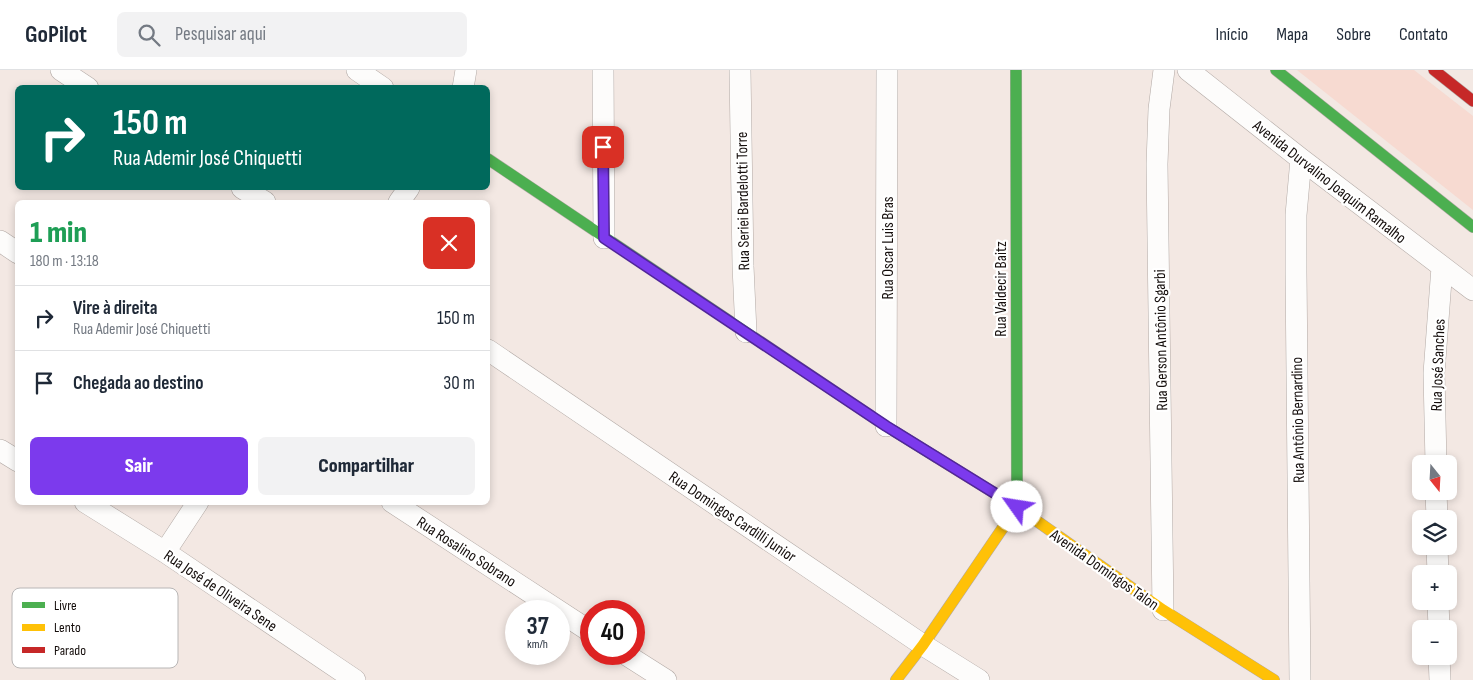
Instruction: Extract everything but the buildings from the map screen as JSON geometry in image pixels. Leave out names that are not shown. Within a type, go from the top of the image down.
[{"type":"street","points":[[61,70],[84,85]]},
{"type":"street","points":[[357,70],[379,85]]},
{"type":"street","points":[[464,85],[466,70]]},
{"type":"street","points":[[603,70],[604,238]]},
{"type":"street","name":"Rua Seriei Bardelotti Torre","points":[[740,70],[746,332]]},
{"type":"street","name":"Rua Oscar Luis Bras","points":[[886,426],[887,70]]},
{"type":"street","name":"Rua Valdecir Baitz","points":[[1016,70],[1017,507]]},
{"type":"street","name":"Rua Gerson Antônio Sgarbi","points":[[1163,610],[1157,164],[1159,109],[1164,70]]},
{"type":"street","name":"Avenida Durvalino Joaquim Ramalho","points":[[1188,70],[1473,290]]},
{"type":"street","points":[[1276,70],[1473,227]]},
{"type":"street","points":[[1434,70],[1473,101]]},
{"type":"street","name":"Rua Antônio Bernardino","points":[[1300,680],[1296,215],[1301,159]]},
{"type":"street","name":"Avenida Domingos Talon","points":[[490,160],[886,426],[1017,507],[1163,610],[1274,680]]},
{"type":"street","points":[[245,190],[262,200]]},
{"type":"street","points":[[0,241],[15,251]]},
{"type":"street","name":"Rua José Sanches","points":[[1436,455],[1434,373],[1442,267]]},
{"type":"street","name":"Rua Domingos Cardilli Junior","points":[[490,351],[979,680]]},
{"type":"street","points":[[0,450],[15,459]]},
{"type":"street","name":"Rua José de Oliveira Sene","points":[[89,505],[165,552],[355,680]]},
{"type":"street","points":[[165,552],[196,505]]},
{"type":"street","name":"Rua Rosalino Sobrano","points":[[397,505],[580,625]]},
{"type":"street","points":[[896,680],[1017,507]]},
{"type":"street","points":[[642,665],[666,680]]},
{"type":"street","points":[[1439,665],[1440,680]]},
{"type":"shaded area","points":[[1297,70],[1414,70],[1473,116],[1473,210]]},
{"type":"traffic: fast","points":[[1016,70],[1017,496]]},
{"type":"traffic: fast","points":[[1276,70],[1473,227]]},
{"type":"traffic: fast","points":[[490,160],[886,426],[936,457]]},
{"type":"traffic: slow","points":[[936,457],[1017,507],[1163,610],[1274,680]]},
{"type":"traffic: slow","points":[[896,680],[923,645],[1017,507],[1017,496]]},
{"type":"traffic: jam","points":[[1434,70],[1473,101]]},
{"type":"route","points":[[603,147],[604,238],[886,426],[1017,507]]}]
